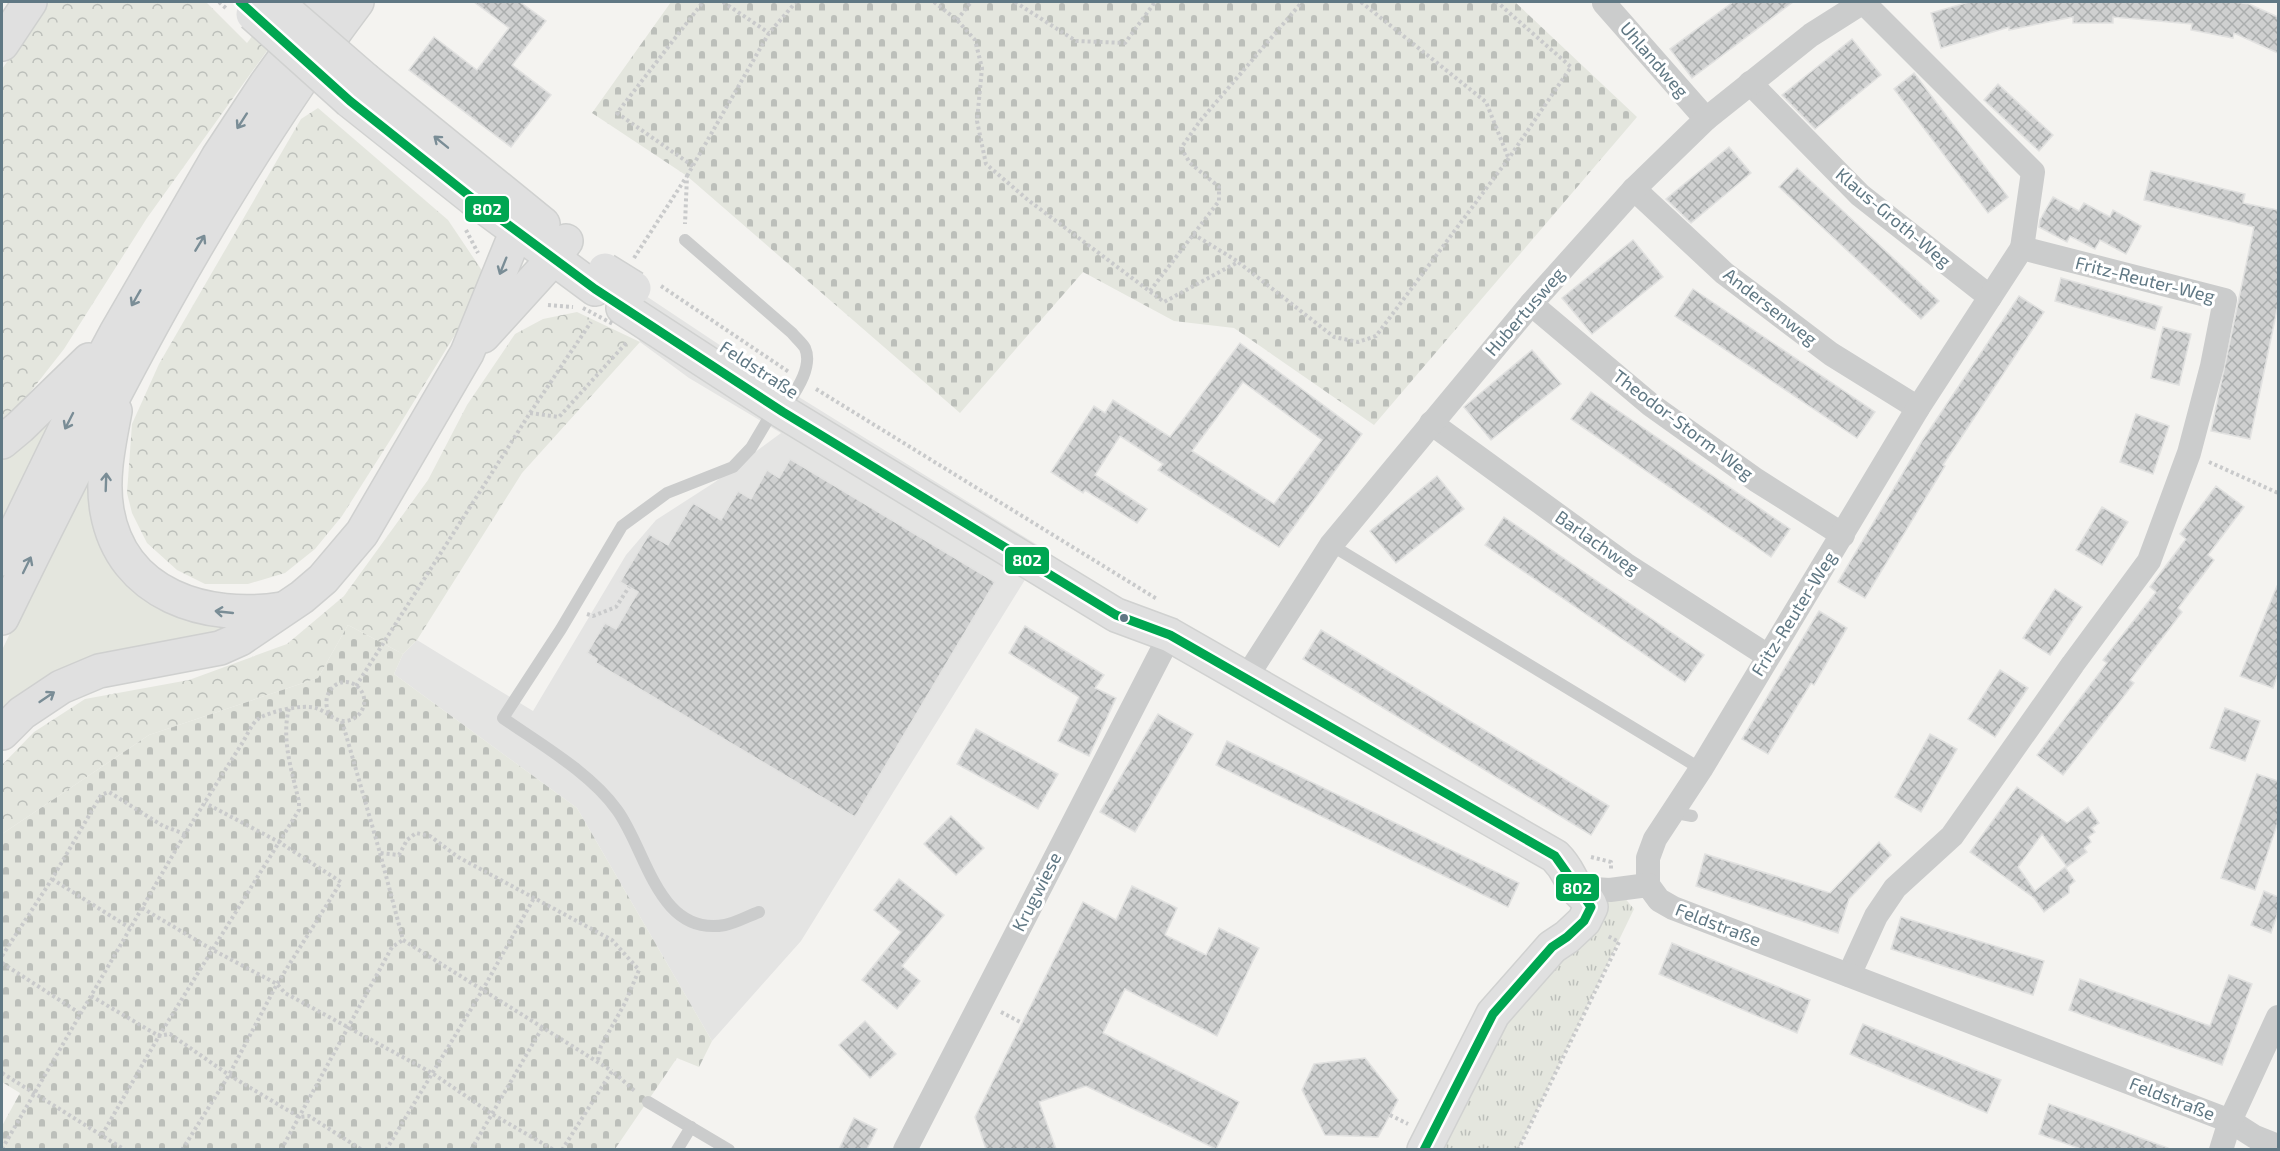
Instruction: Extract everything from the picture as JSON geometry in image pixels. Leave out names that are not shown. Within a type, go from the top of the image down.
[{"type":"main road","points":[[2,44],[30,2]]},
{"type":"main road","points":[[2,559],[71,417],[116,333],[219,157],[266,84],[325,2]]},
{"type":"main road","points":[[2,618],[123,376],[245,166],[315,58],[357,2]]},
{"type":"main road","points":[[256,6],[358,91]]},
{"type":"main road","name":"Feldstraße","points":[[358,91],[472,198],[525,224]]},
{"type":"main road","name":"Feldstraße","points":[[358,91],[619,296],[788,396],[1116,615],[1170,635],[1555,856],[1566,867],[1576,888]]},
{"type":"main road","points":[[2,733],[22,713],[61,687],[99,671],[220,648],[240,639],[302,597],[323,579],[362,533],[467,353],[511,245],[525,224]]},
{"type":"main road","points":[[467,353],[560,250]]},
{"type":"main road","points":[[2,442],[64,387],[116,333]]},
{"type":"main road","points":[[123,376],[106,464],[105,493],[111,528],[128,560],[137,572],[152,584],[192,605],[235,613],[282,609]]},
{"type":"main road","points":[[1424,1149],[1493,1014],[1552,947],[1557,923],[1576,888]]},
{"type":"street","name":"Uhlandweg","points":[[1606,2],[1604,3],[1706,119]]},
{"type":"street","name":"Hubertusweg","points":[[1246,678],[1331,545],[1531,304],[1634,189],[1706,119],[1750,83],[1811,35],[1863,2]]},
{"type":"street","points":[[1863,2],[2033,172],[2022,248]]},
{"type":"street","name":"Klaus-Groth-Weg","points":[[1750,83],[1860,195],[1990,297]]},
{"type":"street","name":"Andersenweg","points":[[1634,189],[1724,273],[1831,354],[1918,408]]},
{"type":"street","name":"Fritz-Reuter-Weg","points":[[1648,885],[1648,858],[1655,839],[1682,814],[1701,769],[1768,656],[1918,408],[2022,248],[2225,300],[2212,366],[2189,453],[2149,561],[2073,664],[1952,836],[1895,888],[1876,916],[1849,975]]},
{"type":"street","name":"Theodor-Storm-Weg","points":[[1531,304],[1651,405],[1756,480],[1843,535]]},
{"type":"street","name":"Barlachweg","points":[[1431,423],[1625,564],[1768,656]]},
{"type":"street","name":"Krugwiese","points":[[905,1149],[1170,635]]},
{"type":"street","points":[[1576,888],[1610,891],[1648,885]]},
{"type":"street","name":"Feldstraße","points":[[1648,885],[1659,900],[1673,908],[2230,1121],[2255,1137],[2278,1146]]},
{"type":"street","points":[[2221,1149],[2230,1121],[2278,1017]]},
{"type":"lane","points":[[685,240],[792,333],[805,347],[808,360],[788,396],[751,448],[733,467],[667,493],[622,526],[503,718],[593,784],[618,810],[662,897],[672,910],[687,920],[716,925],[725,925],[759,912]]},
{"type":"lane","points":[[1331,545],[1701,769]]},
{"type":"lane","points":[[648,1102],[729,1149]]},
{"type":"lane","points":[[676,1149],[691,1127]]},
{"type":"path","points":[[693,166],[617,113],[703,2]]},
{"type":"path","points":[[723,2],[769,33]]},
{"type":"path","points":[[530,413],[559,417],[619,296],[687,176],[769,33],[796,2]]},
{"type":"path","points":[[934,2],[957,20],[975,40],[982,68],[977,121],[986,164],[1028,200],[1164,302],[1238,262]]},
{"type":"path","points":[[957,20],[972,2]]},
{"type":"path","points":[[1015,2],[1076,41],[1125,43],[1155,2]]},
{"type":"path","points":[[1150,291],[1219,201],[1219,187],[1190,163],[1181,148],[1200,121],[1302,2]]},
{"type":"path","points":[[1360,2],[1486,102],[1509,158]]},
{"type":"path","points":[[1193,234],[1238,262],[1334,337],[1358,342],[1376,336],[1509,158],[1571,67],[1497,2]]},
{"type":"path","points":[[685,240],[687,176]]},
{"type":"path","points":[[619,296],[788,396],[1159,601]]},
{"type":"path","points":[[356,686],[530,413],[591,322]]},
{"type":"path","points":[[2189,453],[2278,493]]},
{"type":"path","points":[[572,610],[593,616],[616,608],[629,587]]},
{"type":"path","points":[[330,714],[326,703],[329,691],[339,683],[356,686],[363,695],[364,707],[356,717],[342,721]]},
{"type":"path","points":[[2,1149],[185,834],[257,719],[289,708],[315,707],[342,721],[403,940],[542,1028],[598,1060],[648,1102]]},
{"type":"path","points":[[102,1135],[159,1036],[299,810],[285,736],[285,723],[289,708]]},
{"type":"path","points":[[2,956],[52,879],[100,795],[110,792],[163,825],[185,834]]},
{"type":"path","points":[[182,1149],[229,1075],[277,984],[341,882],[279,842],[205,803]]},
{"type":"path","points":[[380,853],[399,855],[407,840],[416,833],[430,836],[458,857],[612,940],[639,970],[625,1003],[601,1046],[598,1060]]},
{"type":"path","points":[[1588,856],[1596,860],[1611,862],[1610,891]]},
{"type":"path","points":[[52,879],[130,928]]},
{"type":"path","points":[[386,1149],[482,991],[534,898]]},
{"type":"path","points":[[142,908],[277,984],[285,993],[432,1073],[492,1114],[554,1149]]},
{"type":"path","points":[[1518,1149],[1619,942],[1604,933],[1598,939]]},
{"type":"path","points":[[280,1149],[392,947],[403,940]]},
{"type":"path","points":[[2,963],[81,1014]]},
{"type":"path","points":[[91,996],[159,1036],[170,1034],[229,1075],[299,1117],[309,1116],[362,1149]]},
{"type":"path","points":[[471,1149],[542,1028]]},
{"type":"path","points":[[562,1149],[612,1071]]},
{"type":"path","points":[[2,1073],[125,1149]]},
{"type":"shaded area","points":[[634,288],[786,389],[1044,549],[801,941],[712,1041],[577,808],[394,674],[403,654],[417,640],[533,711],[626,555],[656,520],[715,482],[781,433],[689,378],[640,342],[623,308]]},
{"type":"green space","points":[[49,2],[206,2],[247,43],[278,2],[302,2],[147,218],[64,349],[24,400],[2,422],[2,69]]},
{"type":"green space","points":[[671,2],[1515,2],[1637,117],[1374,425],[1234,328],[1174,321],[1083,272],[960,413],[687,176],[592,113]]},
{"type":"green space","points":[[318,108],[448,220],[485,275],[458,330],[389,442],[342,516],[315,549],[285,573],[248,584],[205,584],[177,570],[147,543],[132,513],[127,493],[132,424],[159,364],[301,119]]},
{"type":"green space","points":[[577,312],[640,342],[522,473],[417,640],[403,654],[348,625],[318,678],[149,735],[2,834],[2,765],[34,732],[85,699],[189,680],[287,644],[344,596],[428,480],[467,405],[515,334],[543,319]]},
{"type":"green space","points":[[56,410],[2,526],[2,457]]},
{"type":"green space","points":[[95,458],[109,546],[251,619],[2,717],[2,650]]},
{"type":"green space","points":[[348,625],[403,654],[394,674],[577,808],[712,1041],[699,1067],[677,1058],[615,1149],[2,1149],[2,1126],[20,1093],[2,1082],[2,834],[149,735],[318,678]]},
{"type":"green space","points":[[1623,896],[1634,909],[1518,1149],[1424,1150],[1493,1014],[1591,907]]},
{"type":"building","points":[[474,2],[520,2],[546,21],[512,65],[551,95],[511,147],[409,70],[434,37],[477,70],[509,28]]},
{"type":"building","points":[[1733,2],[1793,2],[1692,78],[1670,49]]},
{"type":"building","points":[[1969,2],[2236,2],[2249,4],[2278,17],[2278,53],[2234,33],[2233,38],[2191,30],[2192,24],[2113,17],[2113,23],[2073,23],[2073,17],[2009,30],[2009,27],[1941,48],[1931,13]]},
{"type":"building","points":[[1852,39],[1881,75],[1815,129],[1782,95]]},
{"type":"building","points":[[1914,73],[2008,197],[1988,213],[1894,89]]},
{"type":"building","points":[[1998,84],[2053,135],[2039,151],[1984,100]]},
{"type":"building","points":[[1729,147],[1751,173],[1691,223],[1666,199]]},
{"type":"building","points":[[1797,168],[1939,301],[1921,319],[1779,187]]},
{"type":"building","points":[[2151,171],[2245,194],[2243,203],[2278,210],[2278,305],[2250,439],[2211,431],[2254,227],[2144,200]]},
{"type":"building","points":[[2053,197],[2079,211],[2084,203],[2110,217],[2113,210],[2141,226],[2126,254],[2100,240],[2095,249],[2070,236],[2067,242],[2039,227],[2040,220]]},
{"type":"building","points":[[1633,240],[1663,277],[1592,334],[1562,298]]},
{"type":"building","points":[[2061,278],[2162,307],[2155,330],[2055,301]]},
{"type":"building","points":[[1693,289],[1875,412],[1857,438],[1675,316]]},
{"type":"building","points":[[2019,296],[2044,312],[1943,465],[1945,466],[1865,598],[1838,582],[1922,441]]},
{"type":"building","points":[[2163,327],[2191,334],[2179,385],[2151,378]]},
{"type":"building","points":[[1240,343],[1362,434],[1279,547],[1158,470],[1163,464],[1120,436],[1095,475],[1147,509],[1137,523],[1085,490],[1083,493],[1051,472],[1094,406],[1105,413],[1113,400],[1170,437]],"holes":[[[1243,382],[1322,440],[1274,504],[1192,451]]]},
{"type":"building","points":[[1532,350],[1561,384],[1491,440],[1464,407]]},
{"type":"building","points":[[1591,392],[1790,529],[1771,557],[1571,419]]},
{"type":"building","points":[[2136,414],[2169,426],[2153,474],[2120,462]]},
{"type":"building","points":[[790,459],[995,582],[855,817],[596,663],[597,659],[587,653],[605,623],[616,629],[638,592],[620,582],[649,534],[668,545],[693,503],[721,520],[738,491],[751,499],[767,470],[779,478]]},
{"type":"building","points":[[1437,476],[1464,509],[1396,563],[1370,531]]},
{"type":"building","points":[[2216,486],[2244,507],[2208,555],[2214,560],[2178,608],[2182,612],[2130,680],[2134,683],[2063,775],[2037,755],[2107,663],[2103,660],[2156,592],[2150,587],[2186,539],[2180,534]]},
{"type":"building","points":[[2102,507],[2128,522],[2102,565],[2076,550]]},
{"type":"building","points":[[1504,517],[1704,655],[1685,682],[1485,545]]},
{"type":"building","points":[[2277,586],[2278,673],[2273,688],[2240,676]]},
{"type":"building","points":[[2055,589],[2082,607],[2050,655],[2023,638]]},
{"type":"building","points":[[1819,611],[1847,628],[1814,685],[1811,683],[1768,754],[1742,739]]},
{"type":"building","points":[[1025,626],[1104,675],[1095,688],[1116,698],[1089,756],[1058,741],[1079,697],[1009,653]]},
{"type":"building","points":[[1321,630],[1609,806],[1591,835],[1303,659]]},
{"type":"building","points":[[2000,670],[2028,688],[1995,737],[1968,719]]},
{"type":"building","points":[[2225,708],[2260,721],[2245,761],[2210,748]]},
{"type":"building","points":[[1158,714],[1193,734],[1135,832],[1100,812]]},
{"type":"building","points":[[976,729],[1058,774],[1038,809],[957,764]]},
{"type":"building","points":[[1930,734],[1957,749],[1921,812],[1895,797]]},
{"type":"building","points":[[1227,741],[1519,883],[1508,907],[1216,765]]},
{"type":"building","points":[[2257,774],[2278,781],[2278,822],[2255,890],[2221,878]]},
{"type":"building","points":[[2017,787],[2067,823],[2088,807],[2099,823],[2092,828],[2095,832],[2088,837],[2091,842],[2084,848],[2087,852],[2067,867],[2042,834],[2018,867],[2035,891],[2065,867],[2075,881],[2069,886],[2069,893],[2044,912],[2034,898],[1970,852]]},
{"type":"building","points":[[951,816],[984,848],[956,875],[924,844]]},
{"type":"building","points":[[1879,842],[1891,855],[1849,899],[1838,933],[1696,886],[1705,854],[1830,893]]},
{"type":"building","points":[[899,879],[944,915],[902,966],[920,981],[897,1009],[862,980],[901,932],[874,910]]},
{"type":"building","points":[[1132,886],[1177,908],[1165,935],[1206,955],[1219,928],[1259,948],[1217,1036],[1125,989],[1103,1033],[1239,1102],[1216,1149],[1086,1086],[1039,1102],[1056,1149],[986,1149],[975,1117],[1083,902],[1116,920]]},
{"type":"building","points":[[2264,891],[2278,897],[2278,912],[2271,933],[2251,925]]},
{"type":"building","points":[[1901,917],[2044,961],[2033,995],[1891,949]]},
{"type":"building","points":[[1672,943],[1810,1000],[1797,1033],[1659,974]]},
{"type":"building","points":[[2229,975],[2252,984],[2222,1065],[2069,1010],[2080,979],[2210,1026]]},
{"type":"building","points":[[865,1021],[896,1054],[870,1078],[839,1045]]},
{"type":"building","points":[[1863,1024],[2001,1080],[1987,1113],[1850,1054]]},
{"type":"building","points":[[1365,1058],[1398,1100],[1378,1137],[1325,1135],[1302,1090],[1314,1064]]},
{"type":"building","points":[[2049,1104],[2168,1149],[2081,1149],[2039,1134]]},
{"type":"building","points":[[854,1118],[877,1129],[867,1149],[839,1149]]},
{"type":"transit line","name":"802","points":[[240,2],[350,101],[472,198],[595,289],[783,412],[1116,615],[1170,635],[1555,856],[1591,907],[1584,921],[1552,947],[1493,1014],[1424,1150]]}]
